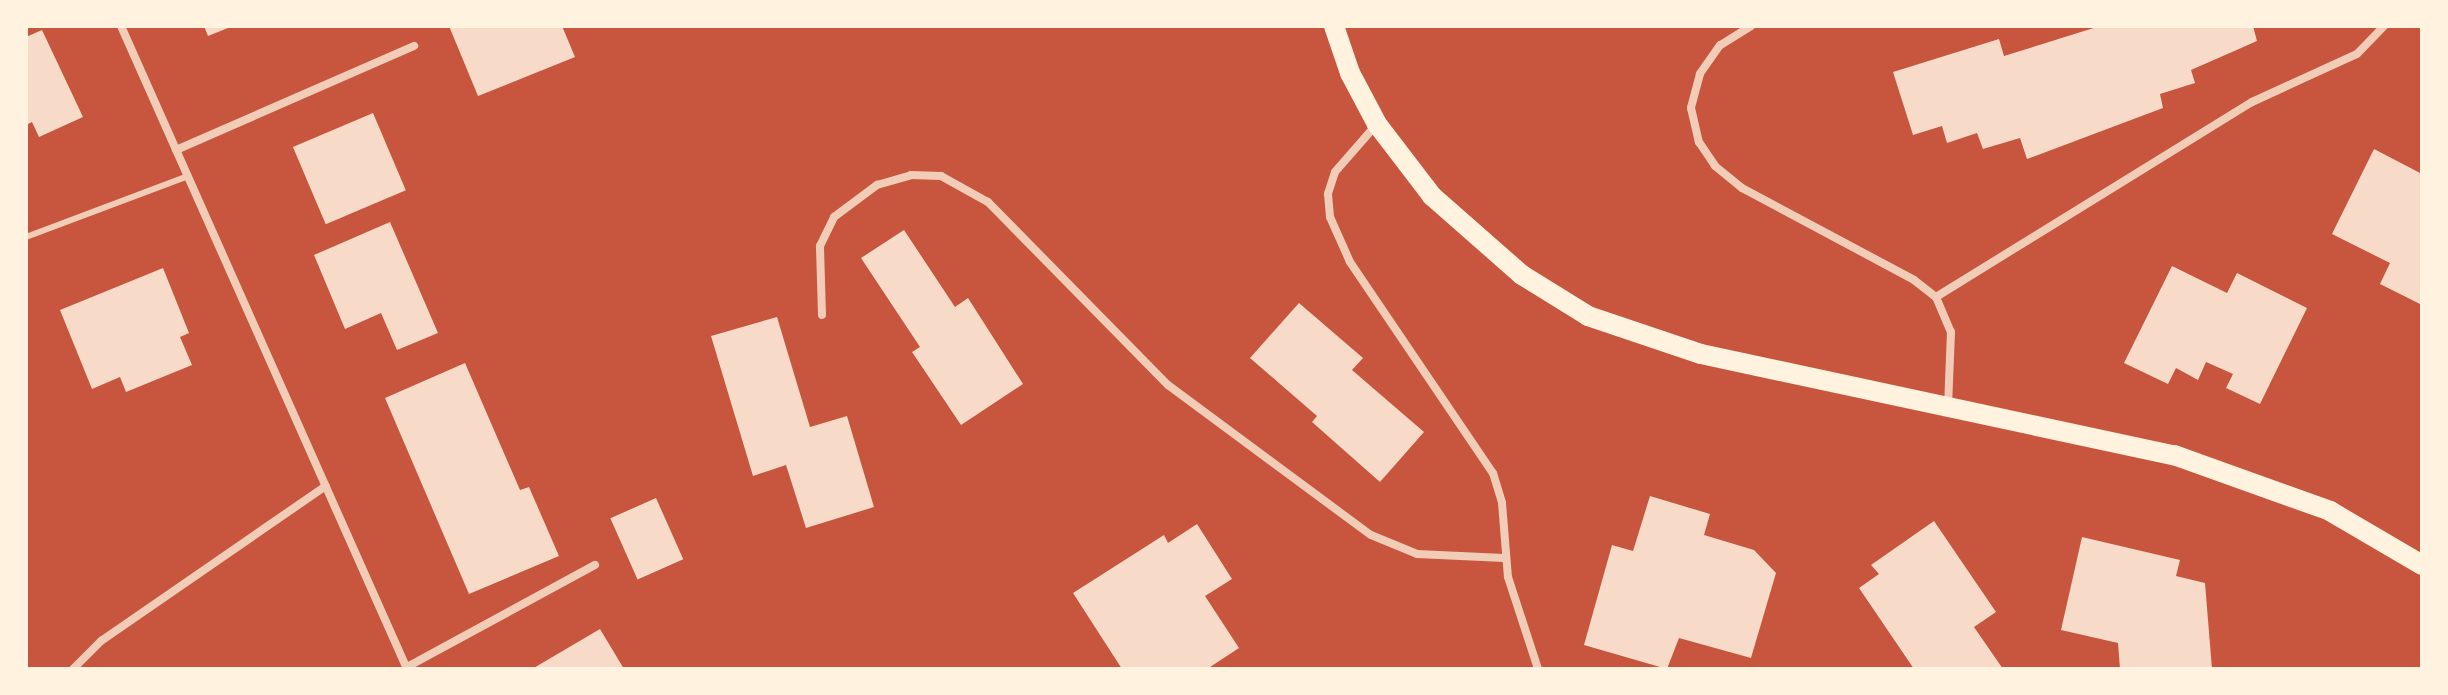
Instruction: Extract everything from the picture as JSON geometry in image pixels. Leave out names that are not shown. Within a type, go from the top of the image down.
[{"type":"main road","points":[[1334,26],[1350,73],[1377,124],[1455,220],[1522,275],[1588,316],[1701,354],[2122,442],[2238,474],[2330,511],[2422,565]]},
{"type":"street","points":[[121,26],[407,668],[595,565]]},
{"type":"street","points":[[1751,26],[1720,45],[1700,74],[1691,108],[1706,154],[1726,176],[1762,201],[1914,280],[1936,297],[1951,332],[1948,406]]},
{"type":"street","points":[[1936,297],[2252,102],[2357,54],[2384,26]]},
{"type":"street","points":[[176,150],[414,46]]},
{"type":"street","points":[[1377,124],[1335,172],[1328,194],[1330,217],[1350,262],[1493,473],[1502,503],[1504,558],[1538,669]]},
{"type":"street","points":[[822,315],[820,246],[834,217],[877,185],[911,175],[941,176],[988,202],[1168,385],[1371,535],[1417,554],[1504,558]]},
{"type":"street","points":[[73,669],[101,641],[326,486]]},
{"type":"lane","points":[[26,237],[188,176]]},
{"type":"building","points":[[204,26],[233,26],[208,36]]},
{"type":"building","points":[[449,26],[562,26],[575,57],[478,96]]},
{"type":"building","points":[[2100,26],[2253,26],[2257,41],[2191,70],[2195,83],[2160,94],[2163,108],[2027,159],[2020,138],[1983,149],[1977,133],[1947,143],[1942,126],[1913,135],[1893,72],[1999,39],[2004,56]]},
{"type":"building","points":[[42,30],[83,117],[39,137],[32,122],[26,125],[26,37]]},
{"type":"building","points":[[373,113],[406,190],[326,224],[293,147]]},
{"type":"building","points":[[2374,149],[2422,174],[2422,305],[2380,284],[2390,263],[2332,234]]},
{"type":"building","points":[[390,222],[438,333],[397,350],[381,313],[345,329],[314,255]]},
{"type":"building","points":[[904,230],[955,307],[968,298],[1023,384],[961,425],[912,352],[920,347],[861,258]]},
{"type":"building","points":[[2172,266],[2227,293],[2237,273],[2307,308],[2260,404],[2226,388],[2233,374],[2206,362],[2198,380],[2176,368],[2168,384],[2124,363]]},
{"type":"building","points":[[163,268],[189,333],[180,337],[192,365],[126,392],[120,377],[92,389],[60,310]]},
{"type":"building","points":[[1299,303],[1363,358],[1352,370],[1424,432],[1380,482],[1312,422],[1317,416],[1250,358]]},
{"type":"building","points":[[777,317],[810,427],[847,416],[874,507],[806,528],[786,465],[753,476],[711,336]]},
{"type":"building","points":[[465,363],[520,490],[529,487],[559,556],[469,594],[385,398]]},
{"type":"building","points":[[1650,496],[1710,514],[1704,535],[1754,550],[1776,573],[1751,658],[1679,638],[1667,669],[1584,645],[1612,545],[1633,551]]},
{"type":"building","points":[[656,498],[683,559],[638,580],[610,518]]},
{"type":"building","points":[[1934,521],[1996,612],[1974,627],[2003,669],[1914,669],[1859,588],[1879,574],[1871,565]]},
{"type":"building","points":[[1197,524],[1232,579],[1205,596],[1239,648],[1207,669],[1122,669],[1073,593],[1164,535],[1168,543]]},
{"type":"building","points":[[2082,537],[2180,560],[2176,576],[2205,583],[2212,669],[2120,669],[2118,643],[2061,630]]},
{"type":"building","points":[[600,629],[624,669],[532,669]]}]
